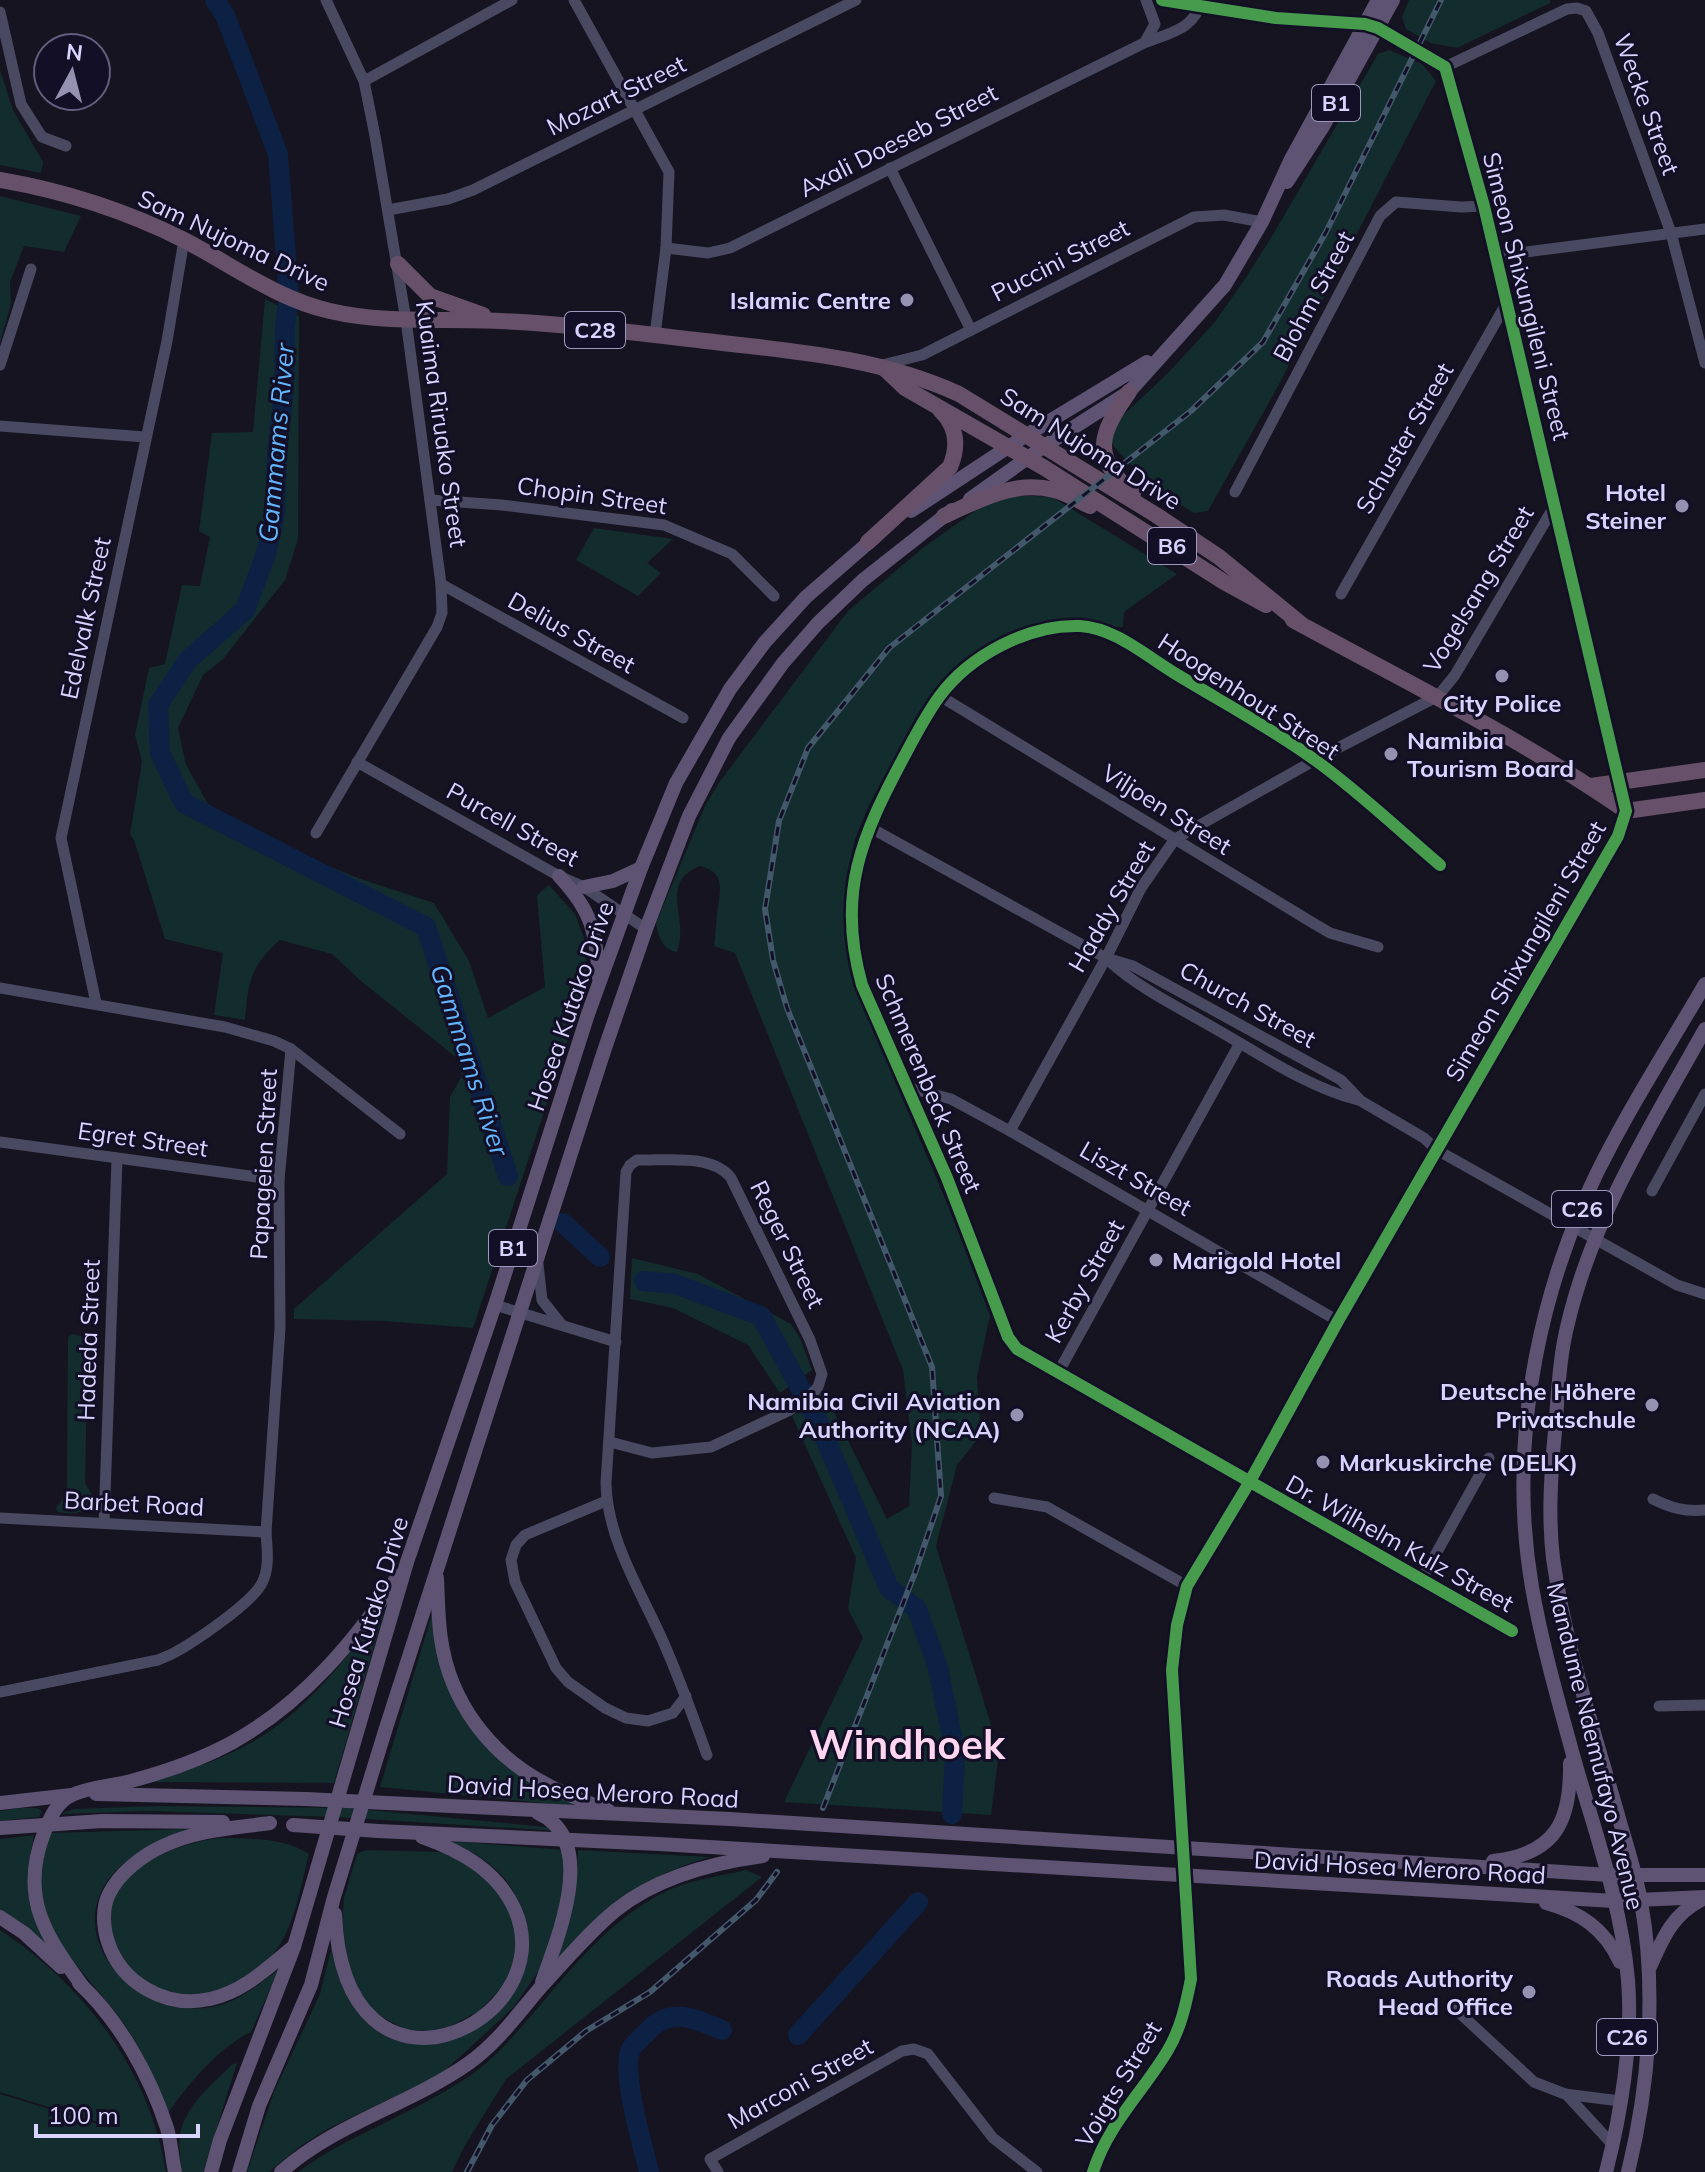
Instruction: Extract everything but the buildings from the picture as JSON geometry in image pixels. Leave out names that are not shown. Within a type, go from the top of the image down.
[{"type":"highway","name":"Sam Nujoma Drive","points":[[0,180],[72,195],[184,240],[309,306],[356,316],[503,321],[817,354],[881,366],[925,379],[959,394],[1156,515],[1219,557],[1301,624]]},
{"type":"highway","points":[[398,264],[430,296],[503,321]]},
{"type":"highway","name":"Sam Nujoma Drive","points":[[881,366],[905,388],[1143,528],[1224,582],[1438,696],[1591,786],[1626,811]]},
{"type":"highway","points":[[1129,392],[1108,422],[1103,448],[1106,459],[1122,483],[1156,515]]},
{"type":"highway","points":[[868,542],[950,467],[955,455],[953,428],[948,418],[930,401]]},
{"type":"highway","points":[[944,516],[1001,491],[1034,488],[1055,490],[1143,528]]},
{"type":"highway","points":[[1591,786],[1705,770]]},
{"type":"highway","points":[[1626,811],[1705,800]]},
{"type":"main road","name":"Hosea Kutako Drive","points":[[1371,26],[1378,0]]},
{"type":"main road","name":"Hosea Kutako Drive","points":[[239,2172],[259,2106],[311,1985],[334,1897],[437,1569],[646,929],[689,816],[723,750],[751,705],[818,623],[863,580],[944,516],[1129,392],[1225,285],[1262,222],[1291,159],[1371,26],[1393,0]]},
{"type":"main road","name":"Hosea Kutako Drive","points":[[211,2172],[220,2140],[294,1947],[407,1562],[495,1305],[599,982],[676,783],[730,689],[765,642],[806,597],[868,542],[922,502],[1137,370],[1181,334]]},
{"type":"main road","points":[[584,887],[613,881],[641,868]]},
{"type":"main road","points":[[559,876],[584,908],[596,936],[599,982]]},
{"type":"main road","name":"Mandume Ndemufayo Avenue","points":[[1606,2172],[1613,2145],[1627,2041],[1628,1981],[1609,1875],[1570,1745],[1532,1586],[1524,1501],[1525,1439],[1537,1350],[1573,1227],[1613,1142],[1705,984]]},
{"type":"main road","name":"Mandume Ndemufayo Avenue","points":[[1628,2172],[1644,2074],[1648,1972],[1641,1901],[1564,1624],[1553,1555],[1550,1501],[1567,1325],[1595,1239],[1620,1181],[1705,1029]]},
{"type":"main road","points":[[175,2172],[167,2129],[151,2087],[127,2044],[50,1940],[33,1896],[36,1854],[47,1825],[58,1806],[72,1795],[163,1771],[231,1743],[256,1728],[338,1657],[370,1618],[407,1562]]},
{"type":"main road","points":[[437,1569],[439,1623],[446,1661],[460,1701],[481,1732],[522,1770],[547,1785],[618,1813]]},
{"type":"main road","points":[[1453,1864],[1520,1857],[1546,1841],[1566,1814],[1571,1779],[1570,1745]]},
{"type":"main road","name":"David Hosea Meroro Road","points":[[0,1803],[72,1795],[306,1799],[618,1813],[1635,1876]]},
{"type":"main road","points":[[534,1811],[558,1824],[566,1839],[570,1869],[566,1915],[539,1990]]},
{"type":"main road","name":"David Hosea Meroro Road","points":[[0,1828],[102,1821],[270,1823],[1641,1901]]},
{"type":"main road","points":[[270,1823],[200,1832],[161,1847],[138,1862],[114,1885],[107,1897],[104,1925],[111,1952],[130,1979],[163,1997],[182,2001],[206,2000],[236,1990],[294,1947]]},
{"type":"main road","points":[[334,1897],[337,1953],[349,1988],[372,2020],[403,2035],[432,2038],[449,2035],[485,2016],[510,1988],[517,1972],[522,1945],[519,1919],[511,1900],[486,1870],[466,1856],[408,1832]]},
{"type":"main road","points":[[281,2172],[304,2151],[424,2090],[470,2062],[505,2033],[539,1990],[616,1910],[662,1882],[724,1861],[783,1853],[819,1853]]},
{"type":"main road","points":[[1635,1876],[1705,1875]]},
{"type":"main road","points":[[1520,1895],[1581,1916],[1599,1929],[1615,1950],[1628,1981]]},
{"type":"main road","points":[[1641,1901],[1705,1898]]},
{"type":"main road","points":[[1648,1972],[1673,1921],[1705,1898]]},
{"type":"main road","points":[[0,1917],[24,1933],[83,1987]]},
{"type":"street","name":"Kuaima Riruako Street","points":[[316,833],[437,627],[442,613],[441,584],[398,264],[364,81],[326,0]]},
{"type":"street","points":[[364,81],[512,0]]},
{"type":"street","points":[[574,0],[669,172],[666,248],[655,335]]},
{"type":"street","name":"Mozart Street","points":[[388,210],[448,199],[473,190],[856,0]]},
{"type":"street","points":[[1144,43],[1155,24],[1146,0]]},
{"type":"street","points":[[1162,0],[1201,3],[1276,18],[1371,26],[1445,67]]},
{"type":"street","name":"Axali Doeseb Street","points":[[666,248],[708,253],[730,248],[1144,43],[1186,27],[1196,18],[1201,3]]},
{"type":"street","name":"Wecke Street","points":[[1445,67],[1567,9],[1586,11],[1598,33],[1671,233],[1705,363]]},
{"type":"street","points":[[0,12],[21,104],[42,137],[66,146]]},
{"type":"street","name":"Simeon Shixungileni Street","points":[[1183,1846],[1172,1653],[1187,1586],[1249,1483],[1338,1321],[1618,836],[1626,811],[1484,206],[1445,67]]},
{"type":"street","points":[[890,168],[971,330]]},
{"type":"street","name":"Blohm Street","points":[[1235,492],[1380,216],[1396,202],[1484,206]]},
{"type":"street","name":"Puccini Street","points":[[881,366],[922,355],[1194,217],[1224,215],[1262,222]]},
{"type":"street","points":[[1495,256],[1705,229]]},
{"type":"street","name":"Edelvalk Street","points":[[96,1003],[61,838],[167,341],[184,240]]},
{"type":"street","points":[[0,365],[31,269]]},
{"type":"street","name":"Schuster Street","points":[[1341,594],[1506,304]]},
{"type":"street","points":[[0,426],[145,437]]},
{"type":"street","name":"Chopin Street","points":[[430,500],[502,505],[664,525],[732,554],[774,596]]},
{"type":"street","name":"Vogelsang Street","points":[[1438,696],[1455,675],[1555,505]]},
{"type":"street","name":"Delius Street","points":[[441,584],[683,718]]},
{"type":"street","name":"Schmerenbeck Street","points":[[1058,1373],[1017,1349],[1008,1337],[947,1178],[872,1012],[853,954],[850,904],[858,860],[869,827],[913,739],[940,696],[976,659],[1025,636],[1060,626],[1105,630]]},
{"type":"street","name":"Hoogenhout Street","points":[[1105,630],[1315,760],[1440,865]]},
{"type":"street","name":"Viljoen Street","points":[[940,696],[1330,933],[1378,947]]},
{"type":"street","name":"Haddy Street","points":[[1010,1131],[1106,958],[1141,888],[1175,839],[1315,760],[1438,696]]},
{"type":"street","name":"Purcell Street","points":[[357,762],[559,876],[584,887],[646,929]]},
{"type":"street","name":"Church Street","points":[[869,827],[1106,958],[1133,966],[1341,1080],[1361,1101]]},
{"type":"street","name":"Church Street","points":[[1106,958],[1128,978],[1240,1043],[1331,1093],[1361,1101],[1424,1138],[1437,1150],[1573,1227],[1677,1285],[1705,1294]]},
{"type":"street","name":"Papageien Street","points":[[0,988],[225,1027],[291,1049],[279,1180],[280,1328],[266,1532],[267,1560],[263,1583],[248,1601],[181,1649],[158,1660],[0,1692]]},
{"type":"street","name":"Kerby Street","points":[[1058,1373],[1240,1043]]},
{"type":"street","points":[[291,1049],[400,1134]]},
{"type":"street","name":"Liszt Street","points":[[906,1087],[951,1099],[1338,1321]]},
{"type":"street","points":[[1652,1191],[1705,1094]]},
{"type":"street","name":"Egret Street","points":[[0,1142],[279,1180]]},
{"type":"street","name":"Hadeda Street","points":[[104,1523],[117,1159]]},
{"type":"street","name":"Reger Street","points":[[610,1442],[652,1453],[711,1447],[790,1410],[818,1387],[822,1374],[810,1340],[731,1178],[721,1167],[707,1163],[637,1160],[628,1168],[606,1501],[616,1535],[686,1696],[707,1755]]},
{"type":"street","points":[[537,1256],[542,1300],[563,1326]]},
{"type":"street","points":[[495,1305],[616,1342]]},
{"type":"street","name":"Dr. Wilhelm Kulz Street","points":[[1058,1373],[1512,1631]]},
{"type":"street","points":[[1422,1579],[1489,1458]]},
{"type":"street","points":[[994,1498],[1047,1507],[1187,1586]]},
{"type":"street","points":[[1653,1499],[1671,1508],[1705,1510]]},
{"type":"street","points":[[606,1501],[525,1535],[516,1545],[511,1560],[515,1582],[556,1668],[587,1697],[626,1718],[648,1721],[673,1713],[686,1696]]},
{"type":"street","name":"Barbet Road","points":[[0,1518],[266,1532]]},
{"type":"street","points":[[1659,1706],[1705,1705]]},
{"type":"street","points":[[1183,1846],[1183,1876]]},
{"type":"street","name":"Voigts Street","points":[[1093,2172],[1119,2117],[1169,2049],[1185,2013],[1191,1979],[1183,1876]]},
{"type":"street","points":[[1452,2006],[1534,2082],[1565,2094],[1620,2101]]},
{"type":"street","name":"Marconi Street","points":[[718,2172],[710,2159],[902,2051],[914,2049],[928,2054],[993,2138],[1037,2172]]},
{"type":"street","points":[[1565,2094],[1613,2145]]},
{"type":"green space","points":[[1409,0],[1550,0],[1550,3],[1457,48],[1431,43],[1406,29],[1402,17]]},
{"type":"green space","points":[[1389,50],[1422,64],[1436,81],[1277,388],[1208,511],[1194,513],[1160,490],[1119,453],[1110,442],[1113,425],[1169,372],[1214,323],[1274,233],[1378,54]]},
{"type":"green space","points":[[0,70],[13,110],[43,162],[41,173],[0,165]]},
{"type":"green space","points":[[0,196],[81,216],[64,252],[24,246],[10,282],[11,304],[0,343]]},
{"type":"green space","points":[[265,299],[299,316],[298,539],[285,580],[223,659],[203,675],[178,728],[186,765],[208,804],[297,853],[358,878],[434,903],[469,961],[488,1018],[545,987],[537,895],[549,885],[575,914],[584,938],[588,978],[473,1328],[384,1321],[294,1319],[294,1309],[447,1174],[450,1097],[462,1076],[457,1058],[332,954],[280,940],[262,958],[252,976],[245,1020],[214,1015],[223,953],[165,939],[130,834],[142,762],[135,735],[149,668],[165,664],[182,585],[200,586],[210,537],[199,531],[212,433],[253,432]]},
{"type":"green space","points":[[1012,495],[1052,497],[1177,574],[1124,612],[1123,627],[1066,619],[1048,622],[999,641],[971,657],[947,677],[920,710],[869,805],[855,839],[846,879],[844,925],[857,992],[949,1208],[990,1315],[977,1377],[981,1435],[957,1465],[936,1546],[999,1751],[991,1815],[784,1802],[863,1638],[848,1609],[856,1558],[792,1416],[808,1406],[823,1390],[887,1519],[909,1506],[912,1444],[903,1370],[735,953],[714,946],[720,893],[717,876],[700,866],[687,873],[680,882],[677,892],[680,939],[677,952],[664,945],[656,923],[705,806],[718,784],[848,611],[924,547],[985,504]]},
{"type":"green space","points":[[594,528],[673,539],[647,563],[661,573],[638,596],[576,560]]},
{"type":"green space","points":[[632,1258],[698,1274],[791,1324],[812,1370],[780,1393],[748,1345],[673,1308],[630,1299]]},
{"type":"green space","points":[[73,1334],[88,1338],[85,1483],[91,1493],[91,1505],[83,1511],[72,1513],[58,1512],[56,1508],[67,1493],[68,1337]]},
{"type":"green space","points":[[386,1606],[334,1783],[152,1782],[233,1752],[278,1725],[313,1695]]},
{"type":"green space","points":[[432,1614],[481,1736],[573,1806],[380,1787]]},
{"type":"green space","points":[[157,1806],[348,1808],[546,1827],[558,1831],[335,1817],[149,1811],[61,1814],[74,1809]]},
{"type":"green space","points":[[21,1808],[42,1811],[39,1817],[0,1821],[0,1811]]},
{"type":"green space","points":[[192,1829],[138,1853],[107,1881],[96,1906],[96,1932],[105,1957],[122,1979],[146,1996],[174,2006],[205,2008],[226,2003],[245,1994],[279,1969],[251,2032],[227,2047],[205,2067],[168,2113],[149,2068],[125,2025],[74,1962],[52,1928],[44,1911],[38,1878],[47,1833]]},
{"type":"green space","points":[[34,1835],[29,1892],[48,1946],[0,1912],[0,1839]]},
{"type":"green space","points":[[219,1838],[278,1842],[309,1854],[290,1925],[269,1959],[235,1984],[197,1996],[163,1990],[137,1974],[117,1952],[108,1923],[110,1904],[118,1888],[147,1862],[184,1846]]},
{"type":"green space","points":[[450,1841],[564,1850],[561,1908],[542,1966],[513,2008],[440,2075],[329,2128],[269,2172],[247,2172],[274,2092],[320,1994],[331,1950],[355,2007],[371,2025],[394,2037],[413,2037],[488,2019],[500,2010],[516,1987],[528,1956],[528,1939],[526,1923],[514,1891],[492,1866]]},
{"type":"green space","points":[[366,1850],[440,1852],[461,1859],[504,1895],[519,1947],[507,1982],[479,2011],[449,2027],[427,2031],[407,2030],[371,2011],[350,1974],[342,1923],[344,1898],[357,1854]]},
{"type":"green space","points":[[578,1850],[710,1857],[662,1875],[624,1897],[590,1926],[555,1964],[572,1908]]},
{"type":"green space","points":[[746,1870],[762,1877],[506,2079],[452,2172],[298,2172],[342,2145],[435,2097],[479,2069],[512,2038],[584,1955],[632,1912],[678,1886]]},
{"type":"green space","points":[[0,1930],[59,1977],[108,2034],[129,2066],[145,2099],[158,2135],[166,2172],[0,2172],[0,2094],[111,2126],[0,2092]]},
{"type":"green space","points":[[237,2063],[203,2172],[182,2172],[179,2138],[183,2123],[209,2087]]},
{"type":"waterway","name":"Gammams River","points":[[215,0],[225,15],[278,154],[289,297],[285,326],[284,391],[277,453],[275,514],[266,554],[245,610],[188,660],[158,705],[160,753],[184,803],[426,927],[508,1176]]},
{"type":"waterway","name":"Gammams River","points":[[563,1223],[600,1257]]},
{"type":"waterway","name":"Gammams River","points":[[644,1281],[675,1284],[761,1316],[816,1417],[889,1588],[917,1609],[938,1668],[955,1752],[952,1814]]},
{"type":"waterway","name":"Gammams River","points":[[798,2035],[918,1902]]},
{"type":"waterway","name":"Gammams River","points":[[649,2172],[630,2091],[628,2059],[631,2049],[656,2023],[674,2017],[693,2019],[722,2030]]},
{"type":"railway","points":[[823,1808],[915,1573],[941,1496],[932,1367],[787,1008],[773,960],[765,909],[779,821],[808,748],[889,648],[1191,411],[1263,342],[1326,232],[1441,0]]},
{"type":"railway","points":[[467,2172],[492,2125],[527,2080],[586,2031],[650,1992],[756,1900],[777,1872]]},
{"type":"cycle path","points":[[1093,2172],[1117,2123],[1173,2042],[1191,1979],[1172,1670],[1177,1625],[1187,1586],[1249,1483],[1338,1321],[1618,836],[1626,811],[1484,206],[1445,67],[1378,28],[1365,24],[1276,18],[1162,0]]},
{"type":"cycle path","points":[[1440,865],[1347,785],[1281,737],[1118,637],[1093,628],[1060,627],[1040,630],[1001,645],[966,668],[939,697],[876,812],[858,866],[852,922],[862,985],[947,1178],[1008,1337],[1017,1349],[1512,1631]]},
{"type":"place","name":"Islamic Centre","points":[[907,300]]},
{"type":"place","name":"Hotel Steiner","points":[[1682,506]]},
{"type":"place","name":"City Police","points":[[1502,676]]},
{"type":"place","name":"Namibia Tourism Board","points":[[1391,754]]},
{"type":"place","name":"Marigold Hotel","points":[[1156,1260]]},
{"type":"place","name":"Deutsche Höhere Privatschule","points":[[1652,1405]]},
{"type":"place","name":"Namibia Civil Aviation Authority (NCAA)","points":[[1017,1415]]},
{"type":"place","name":"Markuskirche (DELK)","points":[[1323,1462]]},
{"type":"place","name":"Roads Authority Head Office","points":[[1529,1992]]},
{"type":"district","name":"Windhoek","points":[[907,1744]]}]
